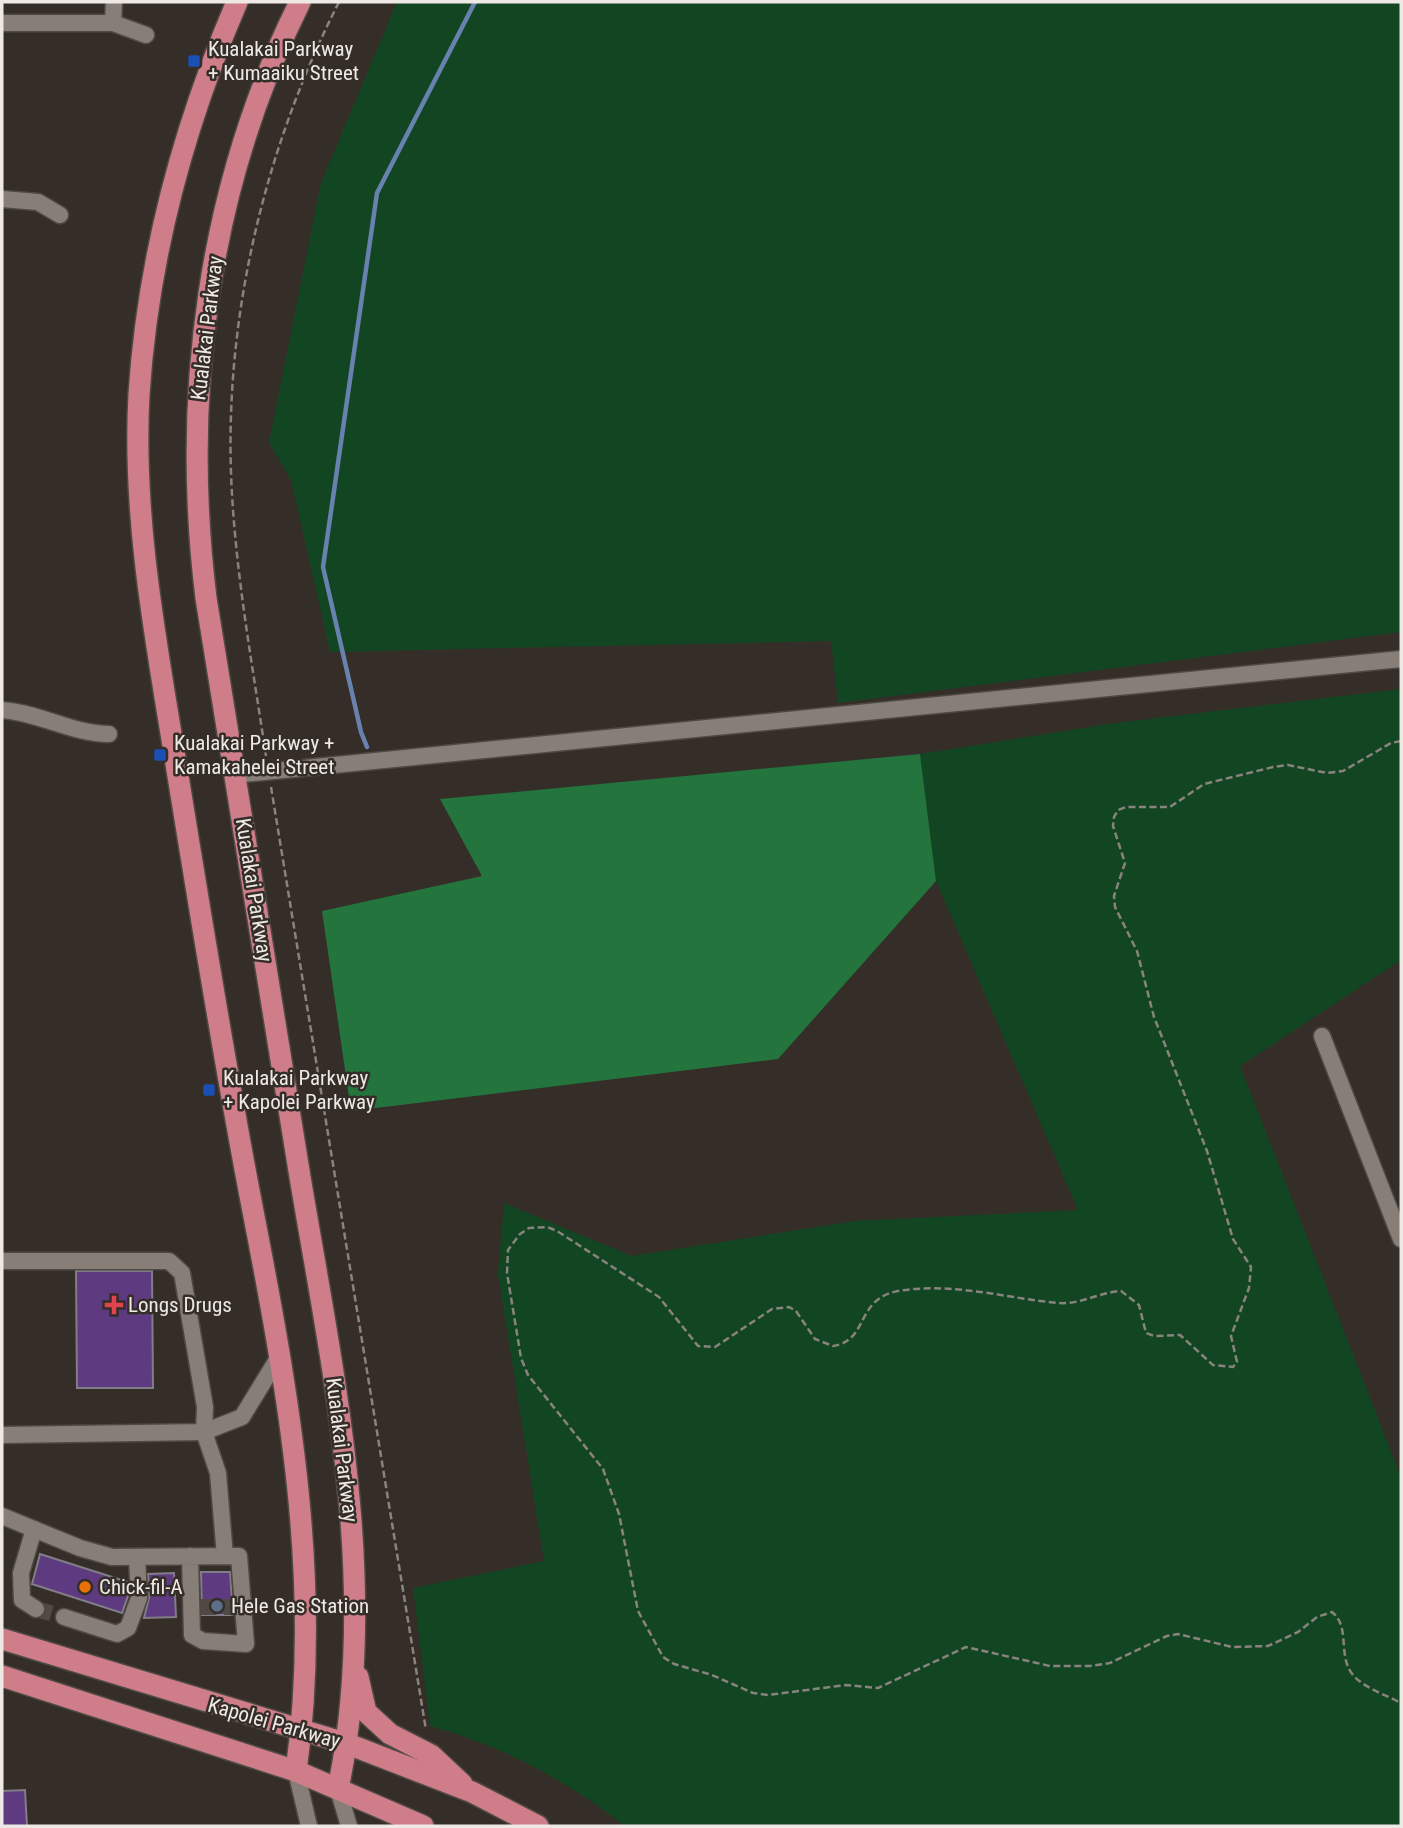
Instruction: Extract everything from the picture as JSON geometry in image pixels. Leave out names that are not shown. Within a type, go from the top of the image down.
[{"type":"main road","points":[[237,2],[189,125],[159,245],[144,340],[139,399],[140,517],[155,642],[193,873],[280,1354],[301,1508],[304,1636],[301,1733],[296,1770]]},
{"type":"main road","name":"Kualakai Parkway","points":[[300,2],[258,101],[232,183],[212,273],[201,349],[196,465],[199,540],[234,775],[345,1457],[354,1553],[352,1656],[348,1744],[338,1789]]},
{"type":"main road","name":"Kapolei Parkway","points":[[2,1639],[301,1733],[348,1744],[472,1792],[538,1826]]},
{"type":"main road","points":[[352,1656],[366,1712],[390,1734],[431,1755],[472,1792]]},
{"type":"main road","name":"Kapolei Parkway","points":[[2,1676],[296,1770],[423,1826]]},
{"type":"street","points":[[113,23],[114,2]]},
{"type":"street","points":[[2,23],[113,23],[146,35]]},
{"type":"street","points":[[2,199],[38,202],[60,215]]},
{"type":"street","points":[[234,775],[1401,659]]},
{"type":"street","points":[[2,710],[51,719],[85,733],[109,734]]},
{"type":"street","points":[[1322,1036],[1401,1239]]},
{"type":"street","points":[[2,1261],[169,1261],[182,1273],[205,1407],[204,1432],[218,1473],[225,1556]]},
{"type":"street","points":[[2,1435],[204,1432],[242,1418],[280,1354]]},
{"type":"street","points":[[2,1516],[112,1557],[190,1556],[239,1556],[240,1607],[246,1644],[203,1641],[192,1635],[196,1607],[190,1556]]},
{"type":"street","points":[[34,1529],[19,1587],[22,1600],[36,1609]]},
{"type":"street","points":[[64,1618],[117,1634],[128,1628],[138,1598],[137,1557]]},
{"type":"street","points":[[296,1770],[309,1826]]},
{"type":"street","points":[[338,1789],[349,1826]]},
{"type":"path","points":[[339,2],[308,67],[276,156],[249,262],[234,364],[231,451],[235,543],[269,772],[426,1730]]},
{"type":"path","points":[[1401,741],[1391,743],[1353,767],[1335,773],[1295,765],[1273,767],[1208,782],[1170,807],[1126,807],[1118,810],[1114,817],[1113,826],[1125,863],[1114,896],[1115,907],[1137,951],[1154,1017],[1207,1151],[1233,1239],[1251,1267],[1249,1288],[1231,1336],[1237,1362],[1233,1367],[1213,1365],[1180,1335],[1154,1336],[1146,1333],[1139,1305],[1121,1291],[1073,1303],[974,1291],[898,1291],[876,1299],[851,1340],[833,1346],[815,1339],[796,1311],[781,1307],[772,1309],[715,1348],[706,1349],[698,1346],[659,1297],[557,1231],[547,1227],[529,1228],[514,1241],[506,1259],[524,1368],[603,1469],[619,1514],[638,1611],[663,1657],[674,1664],[712,1675],[752,1693],[768,1695],[845,1685],[878,1688],[965,1647],[1050,1666],[1090,1666],[1110,1663],[1167,1636],[1178,1634],[1232,1647],[1268,1646],[1298,1632],[1317,1617],[1332,1612],[1341,1624],[1344,1654],[1354,1676],[1401,1703]]},
{"type":"green space","points":[[397,2],[1401,2],[1401,632],[838,703],[831,641],[330,652],[291,480],[269,443],[321,183]]},
{"type":"green space","points":[[1401,689],[1401,960],[1240,1066],[1401,1477],[1401,1826],[625,1826],[580,1794],[532,1766],[482,1743],[430,1726],[413,1588],[544,1561],[498,1274],[504,1203],[632,1256],[855,1221],[1078,1210],[936,881],[920,754],[1115,723]]},
{"type":"green space","points":[[920,754],[936,881],[778,1059],[351,1111],[322,911],[482,876],[440,799]]},
{"type":"building","points":[[76,1271],[152,1271],[153,1388],[77,1388]]},
{"type":"building","points":[[40,1554],[128,1582],[128,1596],[122,1613],[32,1584]]},
{"type":"building","points":[[201,1572],[230,1572],[233,1615],[202,1615]]},
{"type":"building","points":[[174,1573],[176,1617],[144,1618],[149,1598],[148,1574]]},
{"type":"building","points":[[25,1790],[27,1826],[2,1826],[2,1791]]},
{"type":"waterway","points":[[367,747],[361,732],[323,567],[377,193],[475,2]]},
{"type":"tunnel","points":[[200,1607],[236,1607]]},
{"type":"tunnel","points":[[36,1609],[64,1617]]},
{"type":"place","name":"Kualakai Parkway + Kumaaiku Street","points":[[194,61]]},
{"type":"place","name":"Kualakai Parkway + Kamakahelei Street","points":[[160,755]]},
{"type":"place","name":"Kualakai Parkway + Kapolei Parkway","points":[[209,1090]]},
{"type":"place","name":"Longs Drugs","points":[[114,1305]]},
{"type":"place","name":"Chick-fil-A","points":[[85,1587]]},
{"type":"place","name":"Hele Gas Station","points":[[217,1606]]}]
